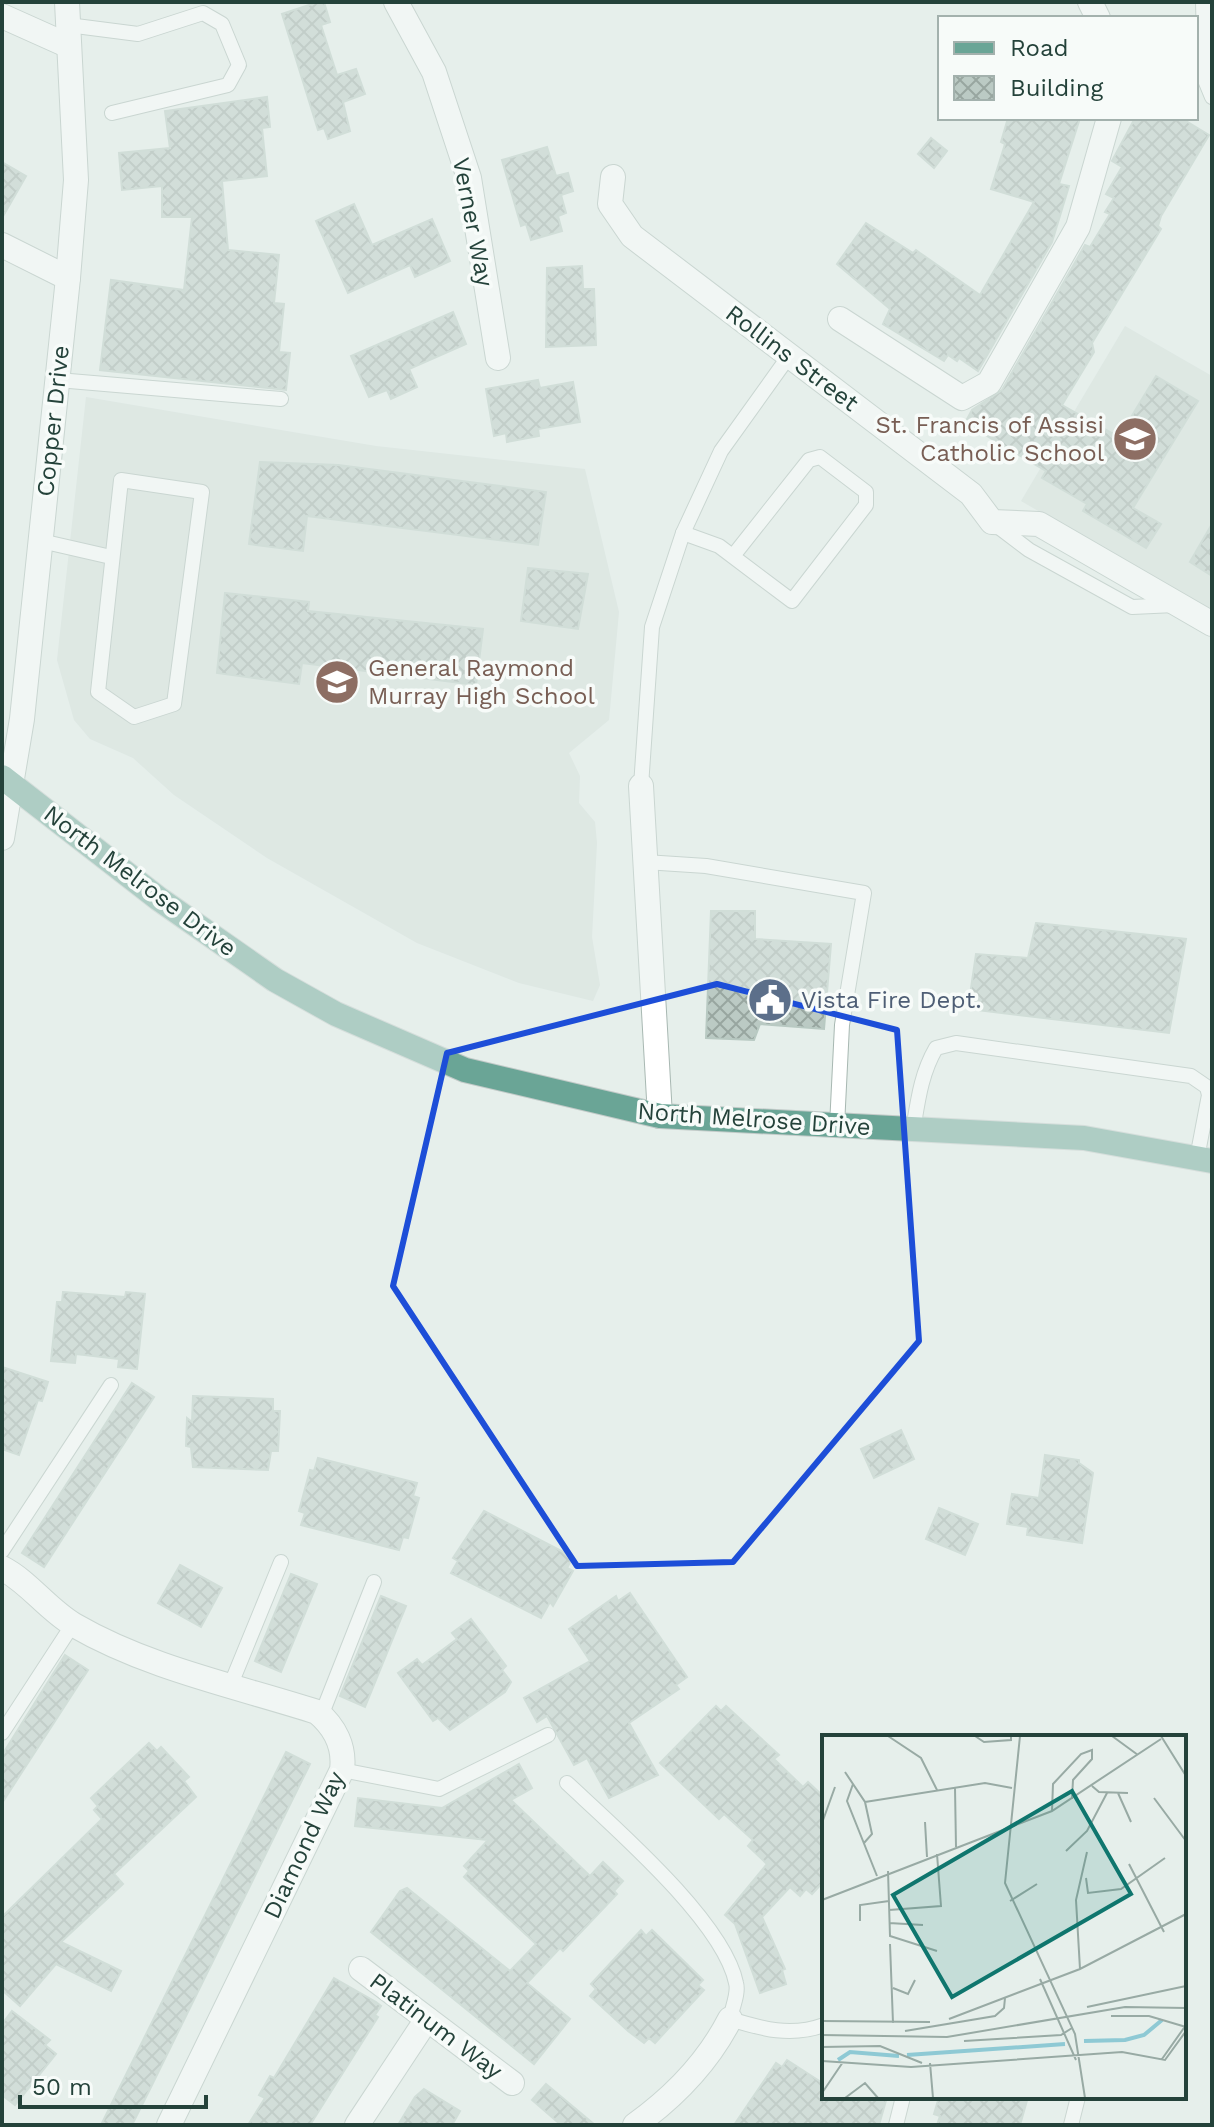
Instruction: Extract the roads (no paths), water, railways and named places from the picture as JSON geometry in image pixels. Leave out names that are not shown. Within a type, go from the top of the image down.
[{"type":"main road","name":"North Melrose Drive","points":[[8,781],[159,899],[275,980],[336,1014],[465,1070],[660,1116],[1084,1138],[1205,1159]]},
{"type":"street","name":"Verner Way","points":[[396,2],[434,72],[469,178],[498,358]]},
{"type":"street","points":[[2,16],[68,24]]},
{"type":"street","name":"Copper Drive","points":[[2,838],[41,541],[76,180],[68,24]]},
{"type":"street","points":[[840,319],[962,398],[989,383],[1078,227],[1108,120]]},
{"type":"street","name":"Rollins Street","points":[[613,177],[610,204],[632,236],[971,494],[992,522],[1039,524],[1212,624]]},
{"type":"street","points":[[2,245],[68,278]]},
{"type":"street","points":[[641,786],[660,1116]]},
{"type":"street","points":[[2,1568],[15,1575],[42,1604],[128,1653],[231,1684],[321,1716]]},
{"type":"street","name":"Diamond Way","points":[[169,2125],[342,1770],[344,1753],[329,1722],[321,1716]]},
{"type":"street","name":"Platinum Way","points":[[361,1969],[512,2083]]},
{"type":"street","points":[[357,2125],[427,2019]]},
{"type":"street","points":[[635,2125],[670,2101],[719,2040],[730,2019]]},
{"type":"lane","points":[[1203,2],[1205,80],[1212,97]]},
{"type":"lane","points":[[68,24],[138,34],[203,13],[222,24],[239,65],[228,85],[112,113]]},
{"type":"lane","points":[[641,786],[652,627],[683,533],[721,451],[789,356]]},
{"type":"lane","points":[[58,380],[281,399]]},
{"type":"lane","points":[[683,533],[719,546],[792,601],[866,505],[866,492],[820,457],[809,460],[733,556]]},
{"type":"lane","points":[[121,480],[202,492],[174,704],[134,717],[98,692],[111,557],[121,480]]},
{"type":"lane","points":[[41,541],[111,557]]},
{"type":"lane","points":[[645,862],[706,866],[864,893],[842,1025],[837,1126]]},
{"type":"lane","points":[[913,1130],[923,1074],[936,1048],[944,1044],[1191,1076],[1210,1084],[1205,1159]]},
{"type":"lane","points":[[2,1551],[111,1385]]},
{"type":"lane","points":[[231,1684],[281,1562]]},
{"type":"lane","points":[[321,1716],[374,1582]]},
{"type":"lane","points":[[2,1733],[73,1624]]},
{"type":"lane","points":[[342,1770],[439,1789],[548,1735]]},
{"type":"lane","points":[[567,1783],[648,1859],[725,1948],[738,1986],[730,2019],[766,2031],[806,2032],[822,2026]]},
{"type":"lane","points":[[896,2125],[902,2099]]},
{"type":"lane","points":[[1071,2125],[1078,2099]]},
{"type":"place","name":"St. Francis of Assisi Catholic School","points":[[1135,439]]},
{"type":"place","name":"General Raymond Murray High School","points":[[337,682]]},
{"type":"place","name":"Vista Fire Dept.","points":[[770,1000]]}]
